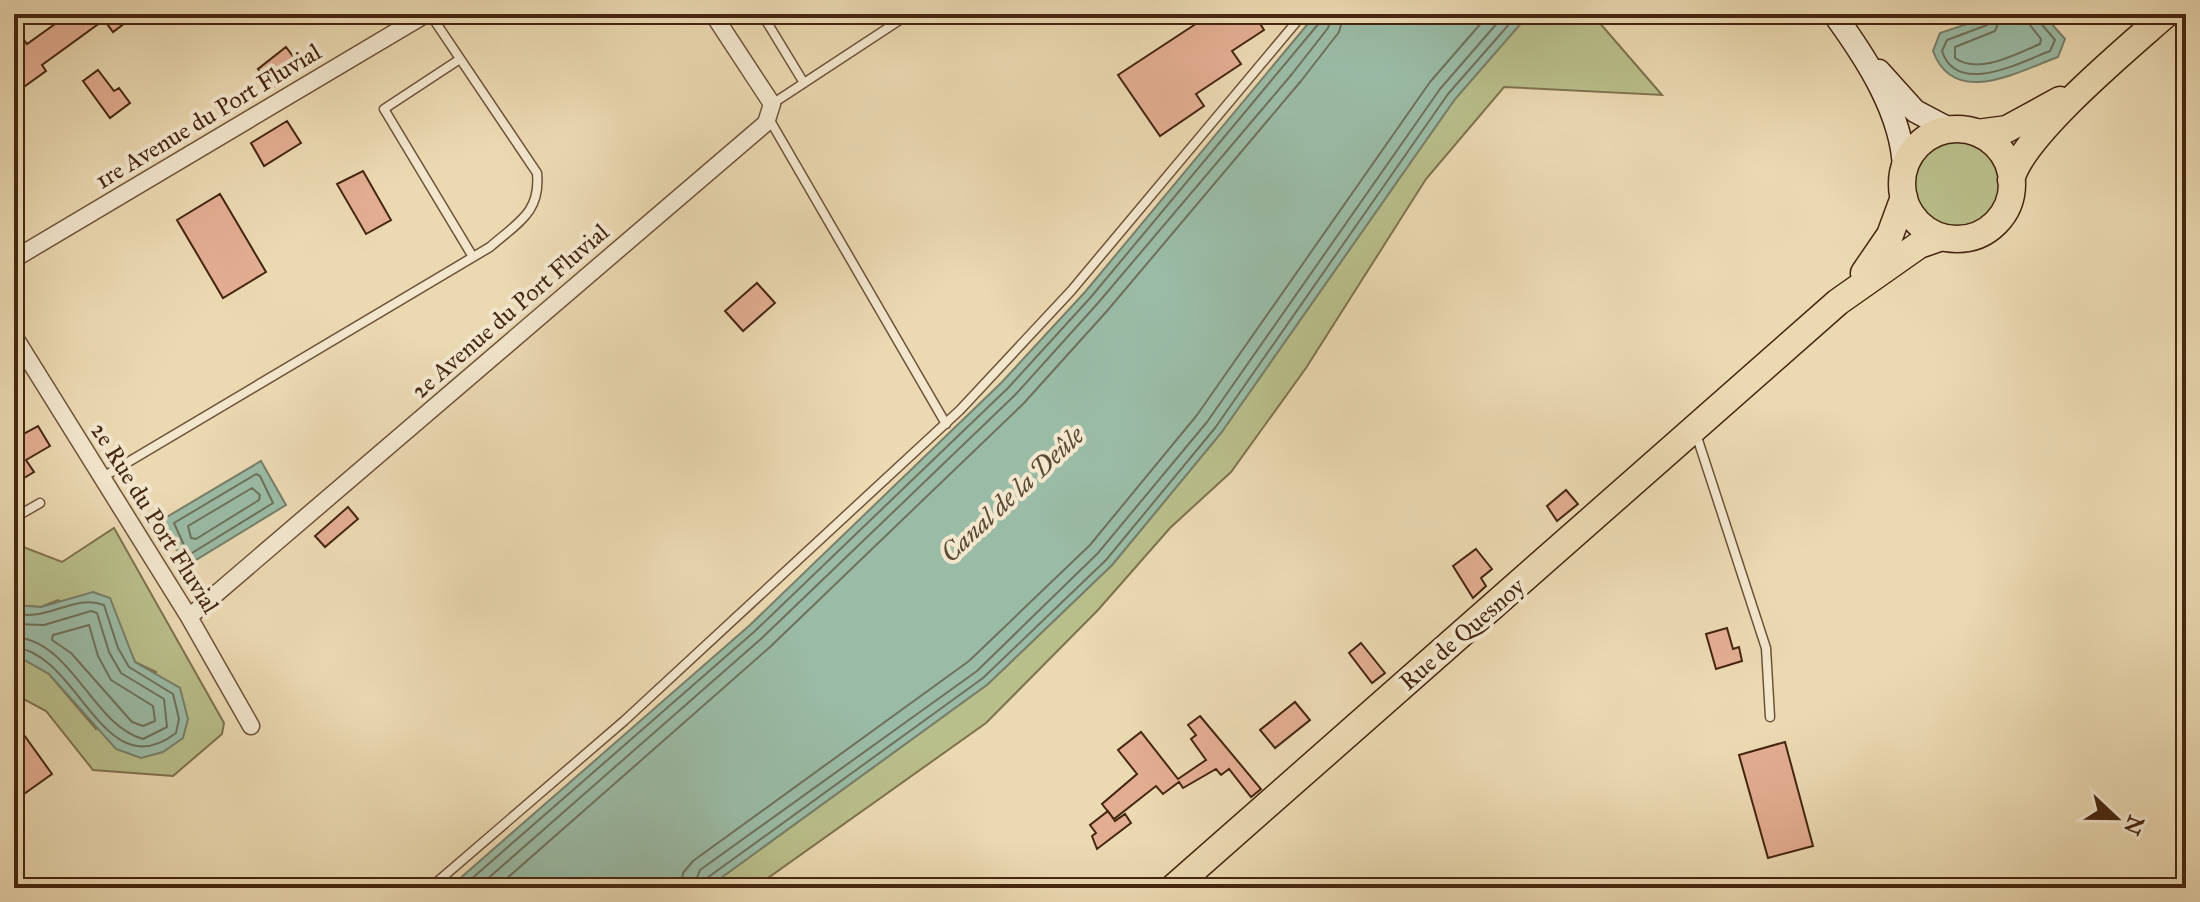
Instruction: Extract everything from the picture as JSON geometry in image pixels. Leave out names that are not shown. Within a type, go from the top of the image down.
[{"type":"main road","points":[[1834,14],[1860,50],[1915,111],[1951,130]]},
{"type":"main road","points":[[1838,302],[1919,245],[1942,237],[1972,237],[1992,226],[2005,209],[2011,180],[2024,151],[2093,79],[2166,14]]},
{"type":"main road","points":[[1838,302],[1886,242],[1904,197],[1903,147],[1896,125],[1860,50]]},
{"type":"main road","points":[[1904,170],[1918,145],[1937,133],[2007,129],[2093,79]]},
{"type":"main road","points":[[1977,133],[2003,155],[2011,180]]},
{"type":"main road","points":[[1904,197],[1917,222],[1942,237]]},
{"type":"main road","name":"Rue de Quesnoy","points":[[1173,888],[1838,302]]},
{"type":"street","name":"1re Avenue du Port Fluvial","points":[[14,259],[428,14]]},
{"type":"street","points":[[713,14],[770,110]]},
{"type":"street","name":"2e Avenue du Port Fluvial","points":[[189,617],[766,123],[770,110]]},
{"type":"street","name":"2e Rue du Port Fluvial","points":[[14,336],[189,617],[251,726]]},
{"type":"lane","points":[[102,478],[473,257],[529,213],[539,195],[537,173],[428,14]]},
{"type":"lane","points":[[762,14],[804,83]]},
{"type":"lane","points":[[909,14],[804,83],[770,110],[946,424]]},
{"type":"lane","points":[[430,888],[624,721],[946,424],[1071,291],[1303,14]]},
{"type":"lane","points":[[460,59],[384,109],[473,257]]},
{"type":"lane","points":[[1694,429],[1766,648],[1770,717]]},
{"type":"lane","points":[[14,518],[40,503]]},
{"type":"shaded area","points":[[1529,14],[1592,14],[1662,95],[1504,87],[1426,179],[1306,368],[1231,472],[1170,528],[1098,610],[986,723],[754,888],[707,888],[988,684],[1112,565],[1221,433],[1455,99]]},
{"type":"shaded area","points":[[1949,141],[1965,141],[1988,153],[1997,167],[2000,184],[1997,201],[1988,215],[1965,227],[1949,227],[1933,220],[1921,208],[1914,192],[1914,176],[1921,160],[1933,148]]},
{"type":"shaded area","points":[[114,528],[224,723],[222,734],[173,776],[93,770],[46,711],[14,694],[14,654],[49,674],[96,729],[156,672],[135,662],[121,630],[58,600],[41,607],[14,605],[14,550],[21,546],[62,562]]},
{"type":"water","name":"Canal de la Deûle","points":[[1316,14],[1529,14],[1455,99],[1221,433],[1112,565],[988,684],[707,888],[449,888],[750,625],[1002,382],[1085,292]]},
{"type":"water","points":[[1997,14],[2043,14],[2065,39],[2058,57],[1988,81],[1971,82],[1956,78],[1943,68],[1933,51],[1940,33]]},
{"type":"water","points":[[261,461],[286,505],[186,566],[160,521]]},
{"type":"water","points":[[93,592],[110,598],[135,662],[180,688],[188,719],[183,738],[163,752],[141,758],[116,749],[49,674],[14,654],[14,605],[41,607]]},
{"type":"building","points":[[69,14],[137,14],[113,32],[104,20],[42,65],[46,71],[14,94],[14,26],[27,44]]},
{"type":"building","points":[[1211,14],[1254,14],[1264,30],[1232,51],[1241,64],[1196,94],[1204,106],[1160,136],[1118,75]]},
{"type":"building","points":[[286,47],[301,67],[272,88],[258,69]]},
{"type":"building","points":[[98,70],[114,91],[119,88],[130,103],[110,118],[83,81]]},
{"type":"building","points":[[287,121],[301,143],[264,166],[251,143]]},
{"type":"building","points":[[363,171],[391,220],[366,234],[337,184]]},
{"type":"building","points":[[220,194],[266,272],[223,298],[177,220]]},
{"type":"building","points":[[757,283],[775,303],[743,331],[725,311]]},
{"type":"building","points":[[38,426],[50,446],[26,460],[34,472],[14,484],[14,439]]},
{"type":"building","points":[[1566,490],[1578,504],[1557,521],[1547,506]]},
{"type":"building","points":[[348,507],[358,519],[325,547],[315,536]]},
{"type":"building","points":[[1476,549],[1492,569],[1481,578],[1486,586],[1473,598],[1453,566]]},
{"type":"building","points":[[1727,628],[1733,649],[1739,647],[1742,661],[1716,669],[1706,634]]},
{"type":"building","points":[[1361,643],[1385,673],[1372,683],[1349,653]]},
{"type":"building","points":[[1295,702],[1310,720],[1275,748],[1260,730]]},
{"type":"building","points":[[1200,716],[1261,789],[1251,797],[1229,769],[1221,775],[1216,769],[1183,788],[1179,782],[1163,794],[1156,786],[1114,819],[1102,804],[1137,774],[1118,750],[1141,732],[1178,779],[1206,760],[1191,739],[1196,735],[1188,725]]},
{"type":"building","points":[[14,721],[52,774],[14,801]]},
{"type":"building","points":[[1785,742],[1813,846],[1768,858],[1739,755]]},
{"type":"building","points":[[1108,811],[1115,821],[1125,814],[1131,823],[1097,849],[1092,836],[1096,833],[1090,825]]}]
